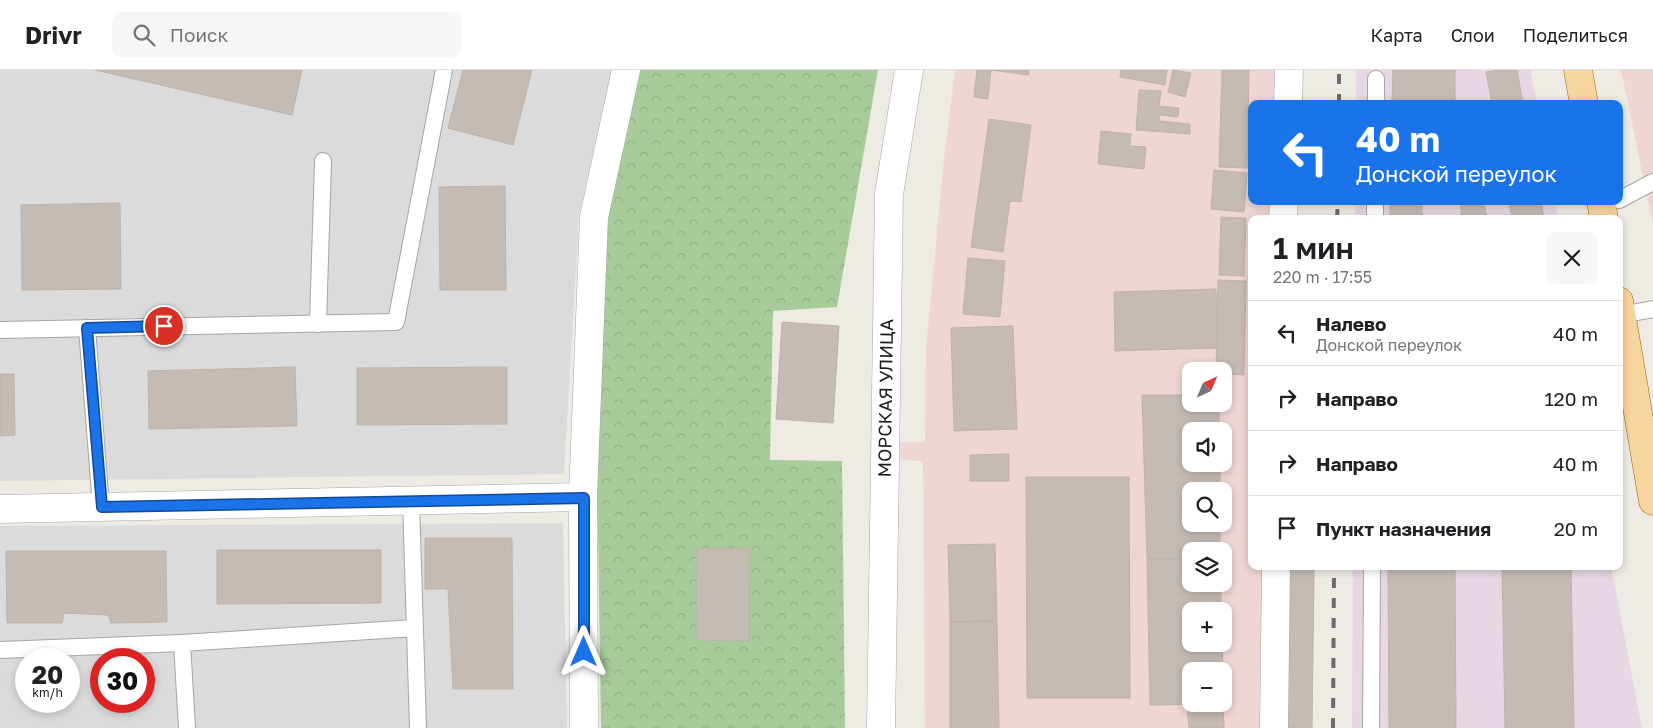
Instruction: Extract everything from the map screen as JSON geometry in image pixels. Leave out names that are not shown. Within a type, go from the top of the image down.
[{"type":"main road","points":[[1578,70],[1583,100]]},
{"type":"main road","points":[[1623,322],[1648,441],[1653,501]]},
{"type":"street","points":[[584,728],[584,498],[594,217],[626,70]]},
{"type":"street","name":"МОРСКАЯ УЛИЦА","points":[[881,728],[889,194],[909,70]]},
{"type":"street","points":[[1288,100],[1289,70]]},
{"type":"street","points":[[0,509],[584,498]]},
{"type":"street","points":[[1274,728],[1276,570]]},
{"type":"lane","points":[[0,330],[396,322],[444,70]]},
{"type":"lane","points":[[1376,79],[1376,100]]},
{"type":"lane","points":[[318,324],[323,161]]},
{"type":"lane","points":[[1623,198],[1653,182]]},
{"type":"lane","points":[[1623,308],[1653,309]]},
{"type":"lane","points":[[87,328],[102,507]]},
{"type":"lane","points":[[411,501],[418,728]]},
{"type":"lane","points":[[1371,728],[1372,570]]},
{"type":"lane","points":[[0,650],[182,643],[415,628]]},
{"type":"lane","points":[[182,643],[186,728]]},
{"type":"shaded area","points":[[0,70],[612,70],[579,215],[564,474],[0,481]]},
{"type":"shaded area","points":[[955,70],[1286,70],[1285,100],[1248,100],[1248,205],[1282,205],[1282,215],[1248,215],[1248,570],[1315,570],[1312,728],[925,728],[923,461],[901,460],[900,442],[925,442],[926,350],[943,168]]},
{"type":"shaded area","points":[[1356,70],[1530,70],[1536,100],[1356,100]]},
{"type":"shaded area","points":[[1621,70],[1653,70],[1653,224]]},
{"type":"shaded area","points":[[1355,205],[1556,205],[1557,215],[1355,215]]},
{"type":"shaded area","points":[[563,523],[567,728],[0,728],[0,526]]},
{"type":"shaded area","points":[[1353,570],[1612,570],[1642,728],[1352,728]]},
{"type":"green space","points":[[623,70],[878,70],[837,307],[773,311],[770,460],[842,461],[845,728],[601,728],[593,208]]},
{"type":"building","points":[[95,70],[302,70],[292,115]]},
{"type":"building","points":[[463,70],[532,70],[513,145],[448,128]]},
{"type":"building","points":[[977,70],[991,70],[988,99],[974,97]]},
{"type":"building","points":[[991,70],[1029,70],[1029,75]]},
{"type":"building","points":[[1121,70],[1167,70],[1165,85],[1120,77]]},
{"type":"building","points":[[1173,70],[1191,73],[1185,97],[1168,92]]},
{"type":"building","points":[[1222,70],[1249,70],[1247,168],[1219,167]]},
{"type":"building","points":[[1393,70],[1455,70],[1455,100],[1392,100]]},
{"type":"building","points":[[1517,70],[1522,100],[1491,100],[1486,72]]},
{"type":"building","points":[[1139,90],[1161,91],[1159,106],[1179,108],[1178,117],[1159,115],[1159,121],[1190,124],[1190,134],[1136,130]]},
{"type":"building","points":[[989,119],[1031,125],[1021,202],[1010,201],[1003,252],[971,247]]},
{"type":"building","points":[[1101,131],[1131,134],[1130,146],[1146,147],[1144,169],[1098,164]]},
{"type":"building","points":[[1214,170],[1247,173],[1244,212],[1211,209]]},
{"type":"building","points":[[505,186],[506,290],[440,290],[439,187]]},
{"type":"building","points":[[120,203],[121,289],[22,290],[21,205]]},
{"type":"building","points":[[1390,205],[1422,205],[1422,215],[1390,215]]},
{"type":"building","points":[[1460,205],[1485,205],[1486,215],[1462,215]]},
{"type":"building","points":[[1510,205],[1542,205],[1543,215],[1511,215]]},
{"type":"building","points":[[1221,217],[1246,218],[1244,276],[1219,275]]},
{"type":"building","points":[[968,258],[1005,261],[1000,317],[963,314]]},
{"type":"building","points":[[1218,280],[1246,281],[1244,375],[1232,374],[1232,362],[1216,362]]},
{"type":"building","points":[[1216,289],[1217,348],[1115,351],[1114,292]]},
{"type":"building","points":[[782,322],[839,326],[833,423],[776,419]]},
{"type":"building","points":[[1013,326],[1017,429],[954,431],[951,328]]},
{"type":"building","points":[[295,367],[297,426],[149,429],[148,371]]},
{"type":"building","points":[[507,367],[507,424],[357,425],[357,368]]},
{"type":"building","points":[[0,374],[14,374],[15,435],[0,436]]},
{"type":"building","points":[[1142,395],[1182,395],[1182,412],[1219,412],[1219,422],[1182,422],[1182,472],[1220,472],[1220,482],[1182,482],[1182,532],[1220,532],[1220,542],[1182,542],[1182,559],[1147,559]]},
{"type":"building","points":[[1009,454],[1009,481],[970,481],[970,455]]},
{"type":"building","points":[[1026,477],[1129,477],[1130,698],[1027,698]]},
{"type":"building","points":[[425,538],[512,538],[513,689],[453,689],[448,589],[425,589]]},
{"type":"building","points":[[995,544],[997,621],[950,622],[948,545]]},
{"type":"building","points":[[697,548],[750,549],[749,641],[696,640]]},
{"type":"building","points":[[217,550],[381,550],[381,603],[217,604]]},
{"type":"building","points":[[6,551],[166,551],[167,622],[111,623],[108,615],[64,613],[62,623],[7,623]]},
{"type":"building","points":[[1147,559],[1182,559],[1182,592],[1221,592],[1221,602],[1182,602],[1182,652],[1222,652],[1223,662],[1182,662],[1182,705],[1150,705]]},
{"type":"building","points":[[1287,570],[1314,570],[1312,728],[1285,728]]},
{"type":"building","points":[[1388,570],[1455,570],[1456,728],[1389,728]]},
{"type":"building","points":[[1502,570],[1571,570],[1574,728],[1505,728]]},
{"type":"building","points":[[997,621],[999,728],[950,728],[950,622]]},
{"type":"building","points":[[1188,712],[1223,712],[1224,728],[1189,728]]},
{"type":"railway","points":[[1339,70],[1339,100]]},
{"type":"railway","points":[[1337,215],[1338,205]]},
{"type":"railway","points":[[1333,728],[1334,570]]},
{"type":"route","points":[[164,326],[87,328],[102,507],[584,498],[584,652]]}]
